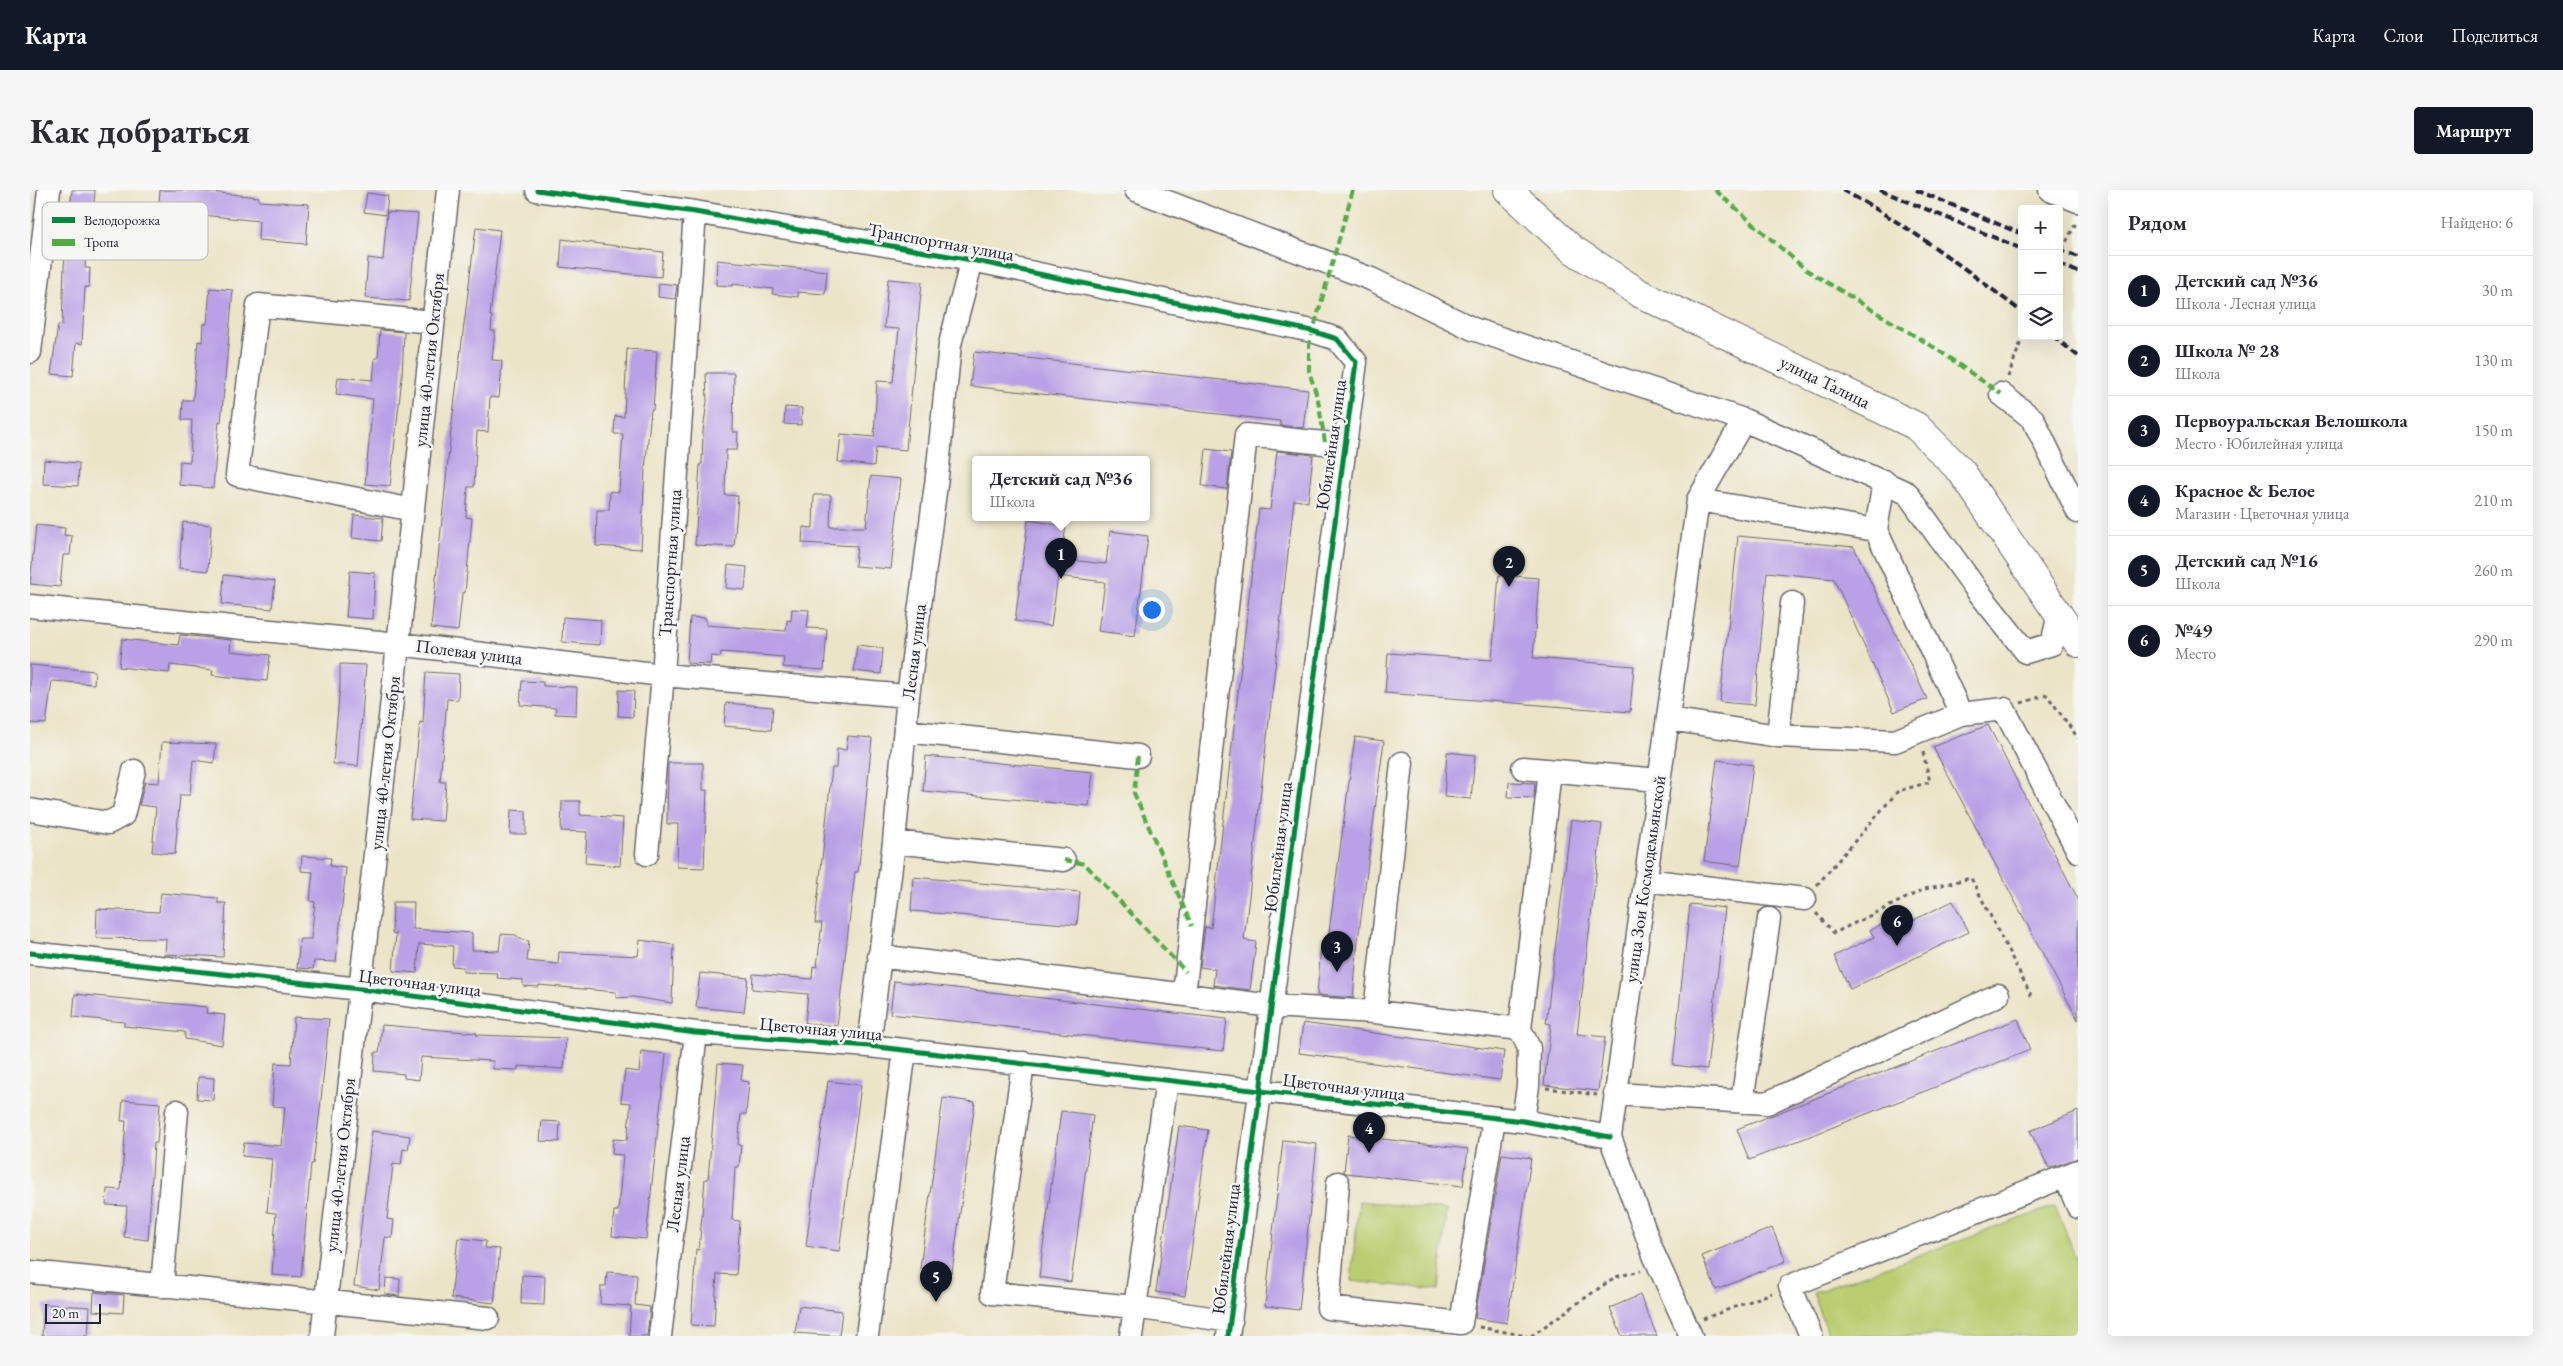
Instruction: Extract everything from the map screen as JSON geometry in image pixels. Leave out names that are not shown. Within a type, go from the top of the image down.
[{"type":"main road","name":"улица Талица","points":[[1508,190],[1572,249],[1639,293],[1916,426],[1961,471],[2078,643]]},
{"type":"street","name":"улица 40-летия Октября","points":[[322,1336],[448,190]]},
{"type":"street","name":"Транспортная улица","points":[[537,190],[695,212],[972,260],[1312,331],[1337,339],[1356,362]]},
{"type":"street","points":[[1136,190],[1371,279],[1473,329],[1744,420],[1884,481],[1907,493],[1976,589],[2026,652],[2052,644],[2059,614]]},
{"type":"street","points":[[2050,190],[2078,201]]},
{"type":"street","name":"Транспортная улица","points":[[647,854],[663,675],[695,212]]},
{"type":"street","points":[[30,352],[42,250]]},
{"type":"street","name":"Лесная улица","points":[[869,1046],[894,842],[908,696],[937,478],[950,344],[972,260]]},
{"type":"street","points":[[413,510],[237,475],[258,305],[432,322]]},
{"type":"street","name":"Юбилейная улица","points":[[1230,1328],[1356,362]]},
{"type":"street","points":[[2001,394],[2033,419],[2078,512]]},
{"type":"street","name":"улица Зои Космодемьянской","points":[[1689,1331],[1659,1267],[1610,1137],[1610,1095],[1669,720],[1698,500],[1744,420]]},
{"type":"street","points":[[1184,995],[1246,435],[1344,444]]},
{"type":"street","points":[[1884,481],[1876,530],[1961,714]]},
{"type":"street","points":[[1698,500],[1876,530]]},
{"type":"street","points":[[1778,736],[1792,603]]},
{"type":"street","name":"Полевая улица","points":[[30,606],[398,644],[663,675],[908,696]]},
{"type":"street","points":[[1669,720],[1778,736],[1895,741],[1961,714],[2004,709],[2078,851]]},
{"type":"street","points":[[905,731],[1138,756]]},
{"type":"street","points":[[1374,1012],[1402,763]]},
{"type":"street","points":[[1524,768],[1659,780]]},
{"type":"street","points":[[30,810],[108,823],[123,815],[134,771]]},
{"type":"street","points":[[1523,1120],[1528,1086],[1529,1048],[1520,1029],[1550,771]]},
{"type":"street","points":[[894,842],[1064,860]]},
{"type":"street","points":[[1645,880],[1805,899]]},
{"type":"street","points":[[1742,1102],[1769,919]]},
{"type":"street","name":"Цветочная улица","points":[[30,953],[360,988],[696,1033],[869,1046],[1260,1090],[1494,1119],[1523,1120],[1610,1137]]},
{"type":"street","points":[[879,956],[1272,1006],[1374,1012],[1520,1029]]},
{"type":"street","points":[[1610,1095],[1767,1102],[1998,995]]},
{"type":"street","name":"Лесная улица","points":[[660,1336],[696,1033]]},
{"type":"street","points":[[867,1336],[906,1050]]},
{"type":"street","points":[[1024,1063],[992,1293],[1134,1307],[1230,1328]]},
{"type":"street","points":[[1131,1336],[1167,1080]]},
{"type":"street","points":[[162,1286],[177,1111]]},
{"type":"street","points":[[1338,1183],[1328,1308],[1461,1323],[1494,1119]]},
{"type":"street","points":[[1810,1336],[1790,1286],[2072,1174],[2078,1208]]},
{"type":"street","points":[[30,1272],[488,1318]]},
{"type":"path","points":[[2062,250],[2078,218]]},
{"type":"path","points":[[2001,394],[2021,340]]},
{"type":"path","points":[[2047,695],[2078,738]]},
{"type":"path","points":[[1922,749],[1930,782],[1898,791],[1805,899],[1834,933],[1925,889],[1971,878],[2032,997]]},
{"type":"path","points":[[1528,1086],[1610,1095]]},
{"type":"path","points":[[1461,1323],[1529,1336],[1615,1277],[1659,1267]]},
{"type":"path","points":[[1689,1331],[1790,1286]]},
{"type":"green space","points":[[1359,1201],[1447,1210],[1439,1290],[1351,1281]]},
{"type":"green space","points":[[2055,1206],[2078,1262],[2078,1336],[1829,1336],[1813,1293]]},
{"type":"building","points":[[72,190],[95,190],[94,202],[71,202]]},
{"type":"building","points":[[160,190],[192,190],[259,197],[259,201],[309,204],[306,244],[258,240],[259,221],[208,216],[208,202],[159,202]]},
{"type":"building","points":[[367,193],[388,196],[386,215],[364,212]]},
{"type":"building","points":[[387,212],[418,214],[409,301],[365,298],[368,258],[383,260]]},
{"type":"building","points":[[476,227],[500,230],[490,316],[492,316],[491,331],[495,331],[492,360],[502,361],[499,398],[490,397],[488,432],[477,431],[474,487],[468,487],[466,517],[472,518],[465,593],[462,593],[458,631],[431,628],[451,430]]},
{"type":"building","points":[[562,239],[663,252],[661,277],[560,267]]},
{"type":"building","points":[[65,260],[86,260],[85,268],[90,268],[89,287],[85,287],[82,344],[76,343],[73,376],[51,374],[58,325],[62,326]]},
{"type":"building","points":[[717,260],[827,271],[825,294],[798,292],[798,297],[772,294],[773,289],[733,284],[733,286],[716,285]]},
{"type":"building","points":[[888,279],[922,282],[906,450],[876,447],[874,466],[838,462],[841,434],[874,437],[877,381],[893,382],[899,329],[884,328]]},
{"type":"building","points":[[659,283],[677,285],[675,299],[658,297]]},
{"type":"building","points":[[210,288],[233,290],[213,488],[179,485],[180,461],[190,462],[192,420],[182,420],[183,400],[193,400],[198,341],[202,342],[203,324],[207,324]]},
{"type":"building","points":[[380,330],[404,332],[402,377],[390,486],[365,484],[373,399],[336,394],[338,377],[373,380],[375,358],[378,358]]},
{"type":"building","points":[[627,349],[657,351],[653,410],[651,410],[645,469],[641,549],[596,546],[597,510],[609,510],[610,491],[619,492],[623,434],[614,434],[615,416],[624,417]]},
{"type":"building","points":[[974,352],[1308,390],[1303,428],[1280,425],[1280,421],[970,386]]},
{"type":"building","points":[[706,373],[734,373],[733,432],[738,432],[737,450],[726,450],[725,495],[738,496],[734,547],[695,545],[700,464],[702,464],[703,431],[707,401]]},
{"type":"building","points":[[785,407],[802,408],[801,425],[784,424]]},
{"type":"building","points":[[1206,449],[1231,452],[1227,489],[1202,486]]},
{"type":"building","points":[[1277,451],[1313,455],[1308,502],[1294,500],[1244,940],[1256,942],[1250,990],[1213,985],[1215,969],[1200,967],[1205,927],[1211,928],[1259,509],[1270,510]]},
{"type":"building","points":[[44,460],[79,463],[78,486],[43,484]]},
{"type":"building","points":[[871,476],[901,479],[891,569],[855,566],[857,546],[802,543],[803,527],[813,528],[814,495],[831,495],[830,527],[866,527]]},
{"type":"building","points":[[354,515],[383,518],[381,541],[352,538]]},
{"type":"building","points":[[1028,521],[1066,526],[1061,559],[1106,564],[1110,531],[1148,536],[1135,636],[1098,631],[1105,582],[1058,576],[1051,626],[1015,621]]},
{"type":"building","points":[[183,522],[211,525],[208,571],[179,568]]},
{"type":"building","points":[[36,525],[65,528],[64,535],[72,536],[70,555],[63,555],[60,587],[30,584]]},
{"type":"building","points":[[1738,536],[1854,547],[1927,699],[1894,712],[1834,579],[1767,572],[1755,705],[1720,702]]},
{"type":"building","points":[[728,565],[747,567],[745,590],[726,588]]},
{"type":"building","points":[[350,571],[375,573],[373,619],[346,617]]},
{"type":"building","points":[[224,575],[275,581],[272,609],[222,604]]},
{"type":"building","points":[[1499,575],[1539,578],[1533,658],[1634,666],[1630,712],[1385,693],[1388,653],[1492,660]]},
{"type":"building","points":[[792,609],[809,610],[807,628],[827,629],[824,670],[783,667],[784,657],[721,652],[720,657],[711,656],[710,664],[687,663],[690,617],[706,618],[706,625],[786,631],[787,620],[791,621]]},
{"type":"building","points":[[563,617],[601,620],[600,645],[562,642]]},
{"type":"building","points":[[180,635],[231,640],[230,651],[270,655],[267,681],[212,675],[213,670],[170,665],[169,673],[119,667],[122,639],[178,645]]},
{"type":"building","points":[[857,645],[883,648],[881,674],[854,671]]},
{"type":"building","points":[[340,664],[366,665],[358,766],[333,764]]},
{"type":"building","points":[[30,665],[95,671],[94,684],[52,681],[46,724],[30,723]]},
{"type":"building","points":[[426,672],[459,674],[458,700],[447,699],[440,782],[446,782],[443,821],[410,819],[420,722],[423,723]]},
{"type":"building","points":[[522,681],[543,682],[543,686],[577,687],[576,715],[555,714],[556,708],[520,705]]},
{"type":"building","points":[[619,690],[634,691],[633,717],[618,716]]},
{"type":"building","points":[[726,703],[773,707],[771,730],[724,726]]},
{"type":"building","points":[[1988,725],[2078,899],[2078,1020],[1933,747]]},
{"type":"building","points":[[848,736],[872,738],[858,872],[855,872],[837,1026],[805,1023],[808,994],[752,989],[753,974],[812,979],[813,966],[817,967],[822,923],[815,923],[832,768],[836,768],[837,749],[846,750]]},
{"type":"building","points":[[1355,737],[1384,741],[1358,940],[1353,998],[1317,995],[1321,946],[1327,947]]},
{"type":"building","points":[[162,742],[216,744],[214,763],[193,760],[190,795],[180,795],[175,854],[152,852],[156,807],[139,805],[145,782],[159,783]]},
{"type":"building","points":[[1447,752],[1475,755],[1471,799],[1444,797]]},
{"type":"building","points":[[926,756],[1093,772],[1089,806],[923,791]]},
{"type":"building","points":[[1717,760],[1753,765],[1740,866],[1704,861]]},
{"type":"building","points":[[668,763],[703,763],[703,790],[707,790],[704,868],[677,867],[678,824],[667,824]]},
{"type":"building","points":[[1509,782],[1535,783],[1534,798],[1508,797]]},
{"type":"building","points":[[562,801],[580,801],[580,815],[623,818],[620,866],[585,863],[587,832],[561,831]]},
{"type":"building","points":[[511,810],[526,811],[526,834],[510,834]]},
{"type":"building","points":[[1571,820],[1602,824],[1577,1034],[1605,1037],[1598,1091],[1544,1085],[1551,1024],[1546,1023]]},
{"type":"building","points":[[302,856],[331,858],[330,866],[346,868],[336,962],[314,961],[313,969],[297,968],[300,939],[311,939],[315,902],[310,901],[313,872],[301,871]]},
{"type":"building","points":[[913,877],[1080,892],[1077,925],[911,911]]},
{"type":"building","points":[[161,893],[218,898],[218,903],[226,903],[223,957],[165,954],[166,939],[96,938],[97,909],[159,912]]},
{"type":"building","points":[[1953,901],[1969,932],[1850,989],[1834,956],[1874,937],[1870,930],[1903,914],[1907,923]]},
{"type":"building","points":[[393,902],[414,902],[413,929],[472,933],[472,950],[499,951],[501,934],[516,935],[522,940],[529,941],[527,961],[558,964],[559,952],[638,956],[640,940],[674,945],[672,1003],[633,997],[616,998],[616,992],[539,985],[539,987],[523,986],[523,980],[497,978],[498,973],[463,972],[463,967],[452,966],[453,946],[419,944],[417,973],[393,971],[396,934],[392,933]]},
{"type":"building","points":[[1690,904],[1725,908],[1707,1069],[1673,1065]]},
{"type":"building","points":[[700,973],[748,978],[744,1012],[696,1007]]},
{"type":"building","points":[[894,981],[1227,1019],[1223,1051],[890,1014]]},
{"type":"building","points":[[75,994],[207,1007],[206,1013],[225,1015],[222,1045],[185,1039],[185,1032],[124,1026],[124,1022],[73,1017]]},
{"type":"building","points":[[294,1017],[329,1019],[320,1110],[313,1164],[311,1164],[301,1277],[272,1275],[276,1213],[267,1212],[272,1159],[242,1156],[244,1143],[281,1146],[285,1107],[272,1106],[275,1063],[291,1064]]},
{"type":"building","points":[[2018,1019],[2030,1050],[1749,1160],[1737,1129]]},
{"type":"building","points":[[1303,1023],[1504,1051],[1500,1080],[1299,1053]]},
{"type":"building","points":[[382,1025],[477,1033],[476,1035],[566,1038],[564,1069],[518,1066],[518,1070],[493,1069],[493,1061],[421,1057],[419,1080],[404,1078],[404,1074],[374,1071],[375,1052],[379,1052]]},
{"type":"building","points":[[641,1051],[666,1054],[646,1239],[612,1236],[614,1211],[618,1211],[623,1155],[612,1154],[613,1139],[627,1140],[631,1103],[621,1102],[625,1070],[639,1072]]},
{"type":"building","points":[[718,1063],[743,1065],[741,1081],[749,1082],[746,1114],[741,1114],[738,1145],[741,1145],[739,1167],[735,1167],[732,1220],[740,1221],[736,1275],[717,1274],[714,1326],[691,1325],[696,1249],[699,1250],[705,1179],[708,1179]]},
{"type":"building","points":[[198,1077],[214,1078],[213,1100],[197,1099]]},
{"type":"building","points":[[828,1081],[861,1085],[839,1251],[806,1246]]},
{"type":"building","points":[[943,1098],[975,1102],[952,1272],[920,1268]]},
{"type":"building","points":[[123,1100],[160,1103],[157,1143],[154,1143],[148,1240],[124,1237],[127,1206],[106,1205],[107,1189],[121,1190],[126,1121],[121,1121]]},
{"type":"building","points":[[1061,1111],[1093,1115],[1071,1282],[1039,1277]]},
{"type":"building","points":[[2078,1111],[2078,1158],[2049,1168],[2030,1131]]},
{"type":"building","points":[[542,1121],[560,1122],[559,1142],[540,1141]]},
{"type":"building","points":[[1179,1126],[1208,1130],[1185,1296],[1156,1292]]},
{"type":"building","points":[[372,1131],[410,1136],[408,1150],[403,1149],[401,1165],[393,1164],[387,1219],[394,1220],[392,1238],[385,1237],[379,1290],[354,1286]]},
{"type":"building","points":[[1348,1135],[1468,1149],[1463,1186],[1346,1173],[1344,1172]]},
{"type":"building","points":[[1283,1140],[1317,1144],[1299,1310],[1265,1306]]},
{"type":"building","points":[[1502,1154],[1531,1158],[1507,1323],[1475,1318]]},
{"type":"building","points":[[1772,1228],[1786,1261],[1716,1290],[1702,1256]]},
{"type":"building","points":[[458,1238],[486,1241],[485,1248],[500,1249],[494,1303],[451,1298]]},
{"type":"building","points":[[607,1272],[637,1274],[635,1305],[650,1307],[647,1336],[629,1336],[631,1306],[600,1304],[601,1286],[606,1286]]},
{"type":"building","points":[[522,1275],[545,1276],[544,1305],[521,1304]]},
{"type":"building","points":[[386,1278],[400,1279],[399,1296],[385,1294]]},
{"type":"building","points":[[94,1292],[124,1295],[123,1313],[93,1311]]},
{"type":"building","points":[[1640,1295],[1657,1336],[1622,1336],[1610,1308]]},
{"type":"building","points":[[44,1304],[90,1307],[88,1336],[42,1336]]},
{"type":"building","points":[[799,1306],[842,1311],[839,1336],[795,1333]]},
{"type":"railway","points":[[1842,190],[1912,232],[2018,309]]},
{"type":"railway","points":[[1880,190],[2018,247]]},
{"type":"railway","points":[[1916,190],[2018,232]]},
{"type":"railway","points":[[2061,250],[2078,257]]},
{"type":"railway","points":[[2063,266],[2078,272]]},
{"type":"railway","points":[[2058,340],[2078,356]]},
{"type":"marked path","points":[[1325,442],[1318,400],[1309,371],[1309,345],[1353,190]]},
{"type":"marked path","points":[[1715,190],[1805,269],[1935,348],[2001,394]]},
{"type":"marked path","points":[[1138,756],[1134,793],[1192,926]]},
{"type":"marked path","points":[[1064,860],[1085,864],[1186,972]]},
{"type":"cycle path","points":[[537,190],[695,212],[972,260],[1312,331],[1337,339],[1356,362],[1228,1336]]},
{"type":"cycle path","points":[[30,953],[360,989],[696,1033],[869,1046],[1523,1121],[1610,1137]]},
{"type":"place","name":"Детский сад №36","points":[[1061,579]]},
{"type":"place","name":"Школа № 28","points":[[1509,587]]},
{"type":"place","name":"№49","points":[[1897,946]]},
{"type":"place","name":"Первоуральская Велошкола","points":[[1337,972]]},
{"type":"place","name":"Красное & Белое","points":[[1369,1153]]},
{"type":"place","name":"Детский сад №16","points":[[936,1302]]}]
